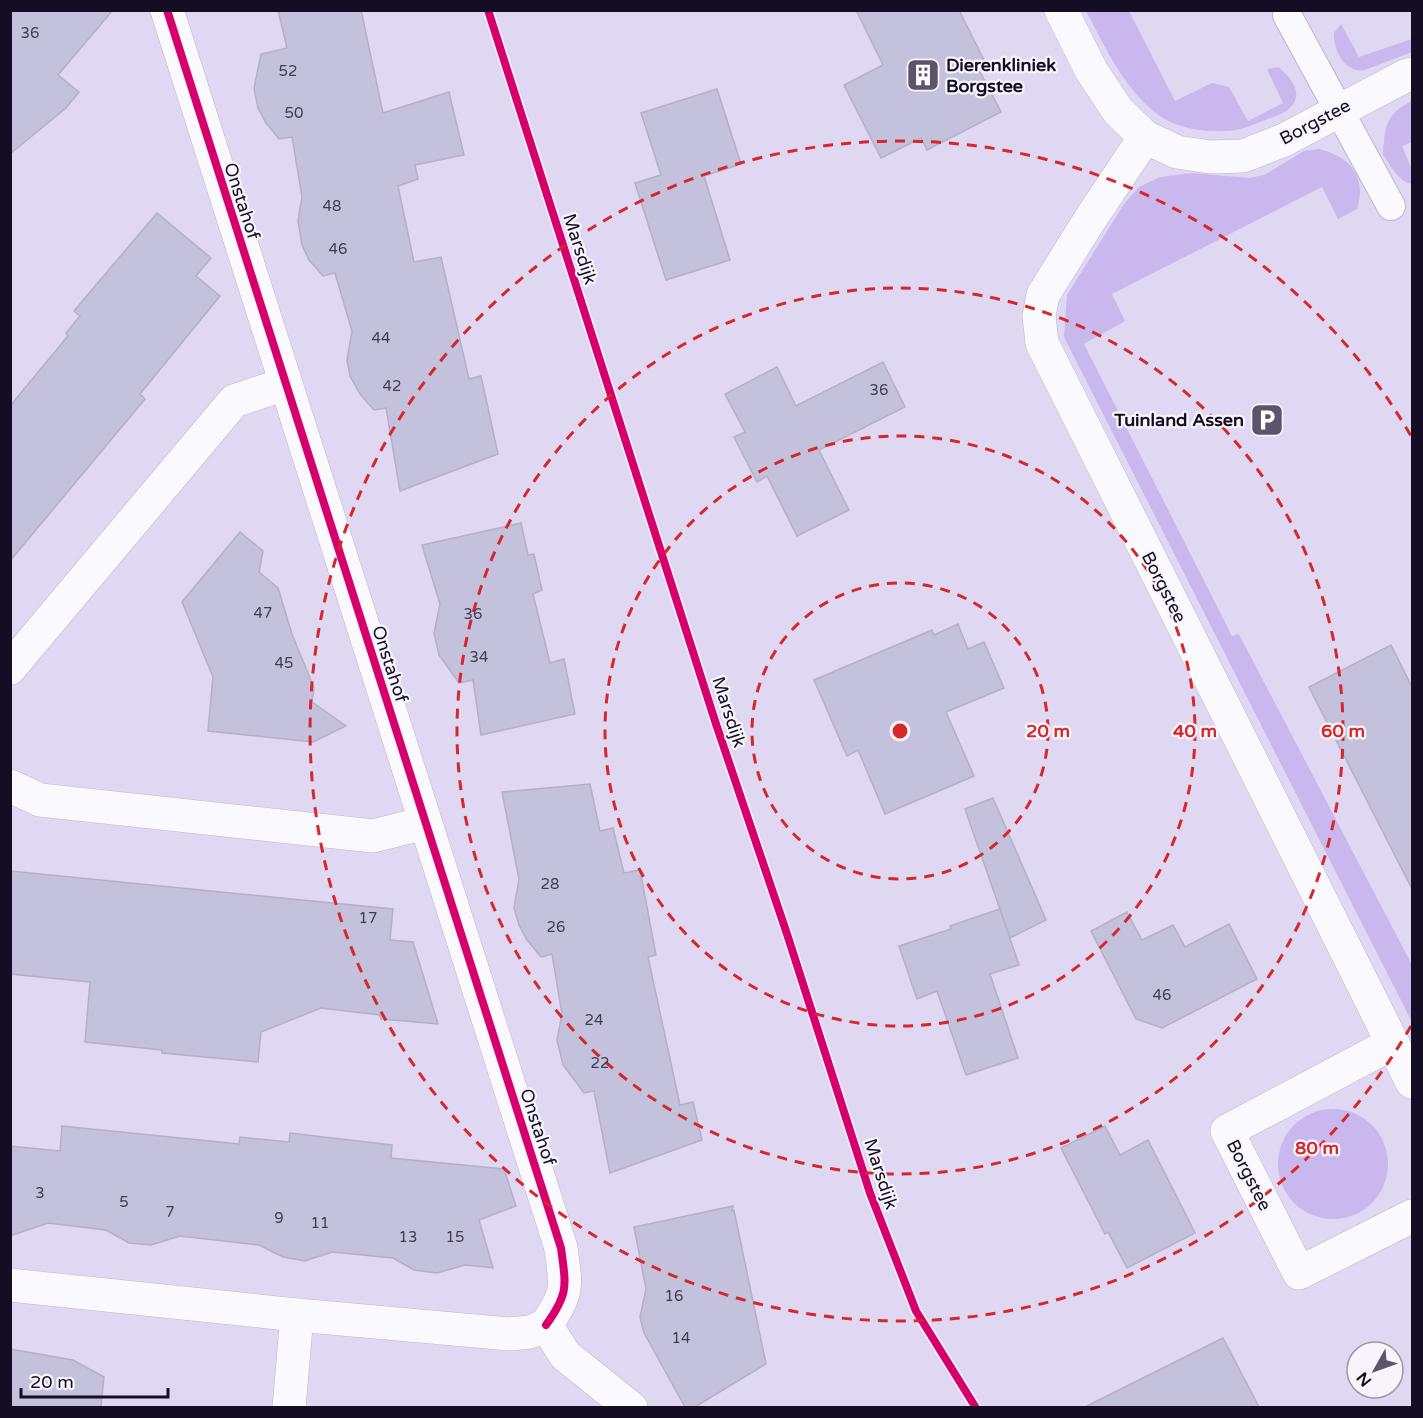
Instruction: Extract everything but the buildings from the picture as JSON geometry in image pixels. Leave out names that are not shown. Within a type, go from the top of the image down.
[{"type":"street","name":"Onstahof","points":[[167,10],[561,1248],[566,1283],[560,1305],[546,1325]]},
{"type":"street","name":"Borgstee","points":[[1061,10],[1091,70],[1118,111],[1145,137],[1177,152],[1210,157],[1243,156],[1284,140],[1337,110],[1413,74]]},
{"type":"street","name":"Borgstee","points":[[1145,137],[1066,256],[1043,295],[1039,316],[1042,343],[1413,1082]]},
{"type":"street","points":[[10,668],[234,400],[285,384]]},
{"type":"street","points":[[10,786],[40,800],[373,836],[425,823]]},
{"type":"street","name":"Borgstee","points":[[1393,1043],[1227,1131],[1299,1273],[1413,1216]]},
{"type":"street","points":[[10,1286],[510,1334],[530,1332],[546,1325],[565,1355],[631,1407]]},
{"type":"street","points":[[289,1407],[297,1315]]},
{"type":"lane","points":[[1287,15],[1390,206]]},
{"type":"shaded area","points":[[1086,11],[1129,11],[1175,101],[1212,83],[1229,87],[1248,121],[1283,103],[1267,69],[1278,67],[1294,85],[1296,97],[1294,102],[1282,114],[1236,130],[1198,130],[1180,126],[1163,118],[1144,103],[1124,79]]},
{"type":"shaded area","points":[[1341,24],[1359,57],[1412,39],[1412,52],[1365,70],[1352,68],[1346,65],[1338,53],[1334,40],[1334,33]]},
{"type":"shaded area","points":[[1412,101],[1412,142],[1402,146],[1412,170],[1412,184],[1399,177],[1383,155],[1386,129],[1391,116]]},
{"type":"shaded area","points":[[1319,149],[1340,157],[1354,170],[1360,187],[1357,209],[1338,219],[1322,187],[1112,294],[1125,321],[1084,344],[1232,636],[1238,634],[1241,638],[1412,965],[1412,1022],[1064,337],[1067,295],[1124,204],[1139,187],[1160,177],[1193,173],[1249,178],[1264,175],[1304,151]]},
{"type":"shaded area","points":[[1333,1109],[1354,1113],[1372,1125],[1384,1143],[1388,1164],[1384,1185],[1372,1203],[1354,1215],[1333,1219],[1312,1215],[1294,1203],[1282,1185],[1278,1164],[1282,1143],[1294,1125],[1312,1113]]},
{"type":"cycle path","points":[[167,10],[561,1248],[564,1289],[559,1305],[546,1325]]},
{"type":"cycle path","name":"Marsdijk","points":[[488,10],[716,724],[787,934],[870,1193],[916,1311],[976,1408]]},
{"type":"place","name":"Dierenkliniek Borgstee","points":[[923,75]]},
{"type":"place","name":"Tuinland Assen","points":[[1267,420]]}]
